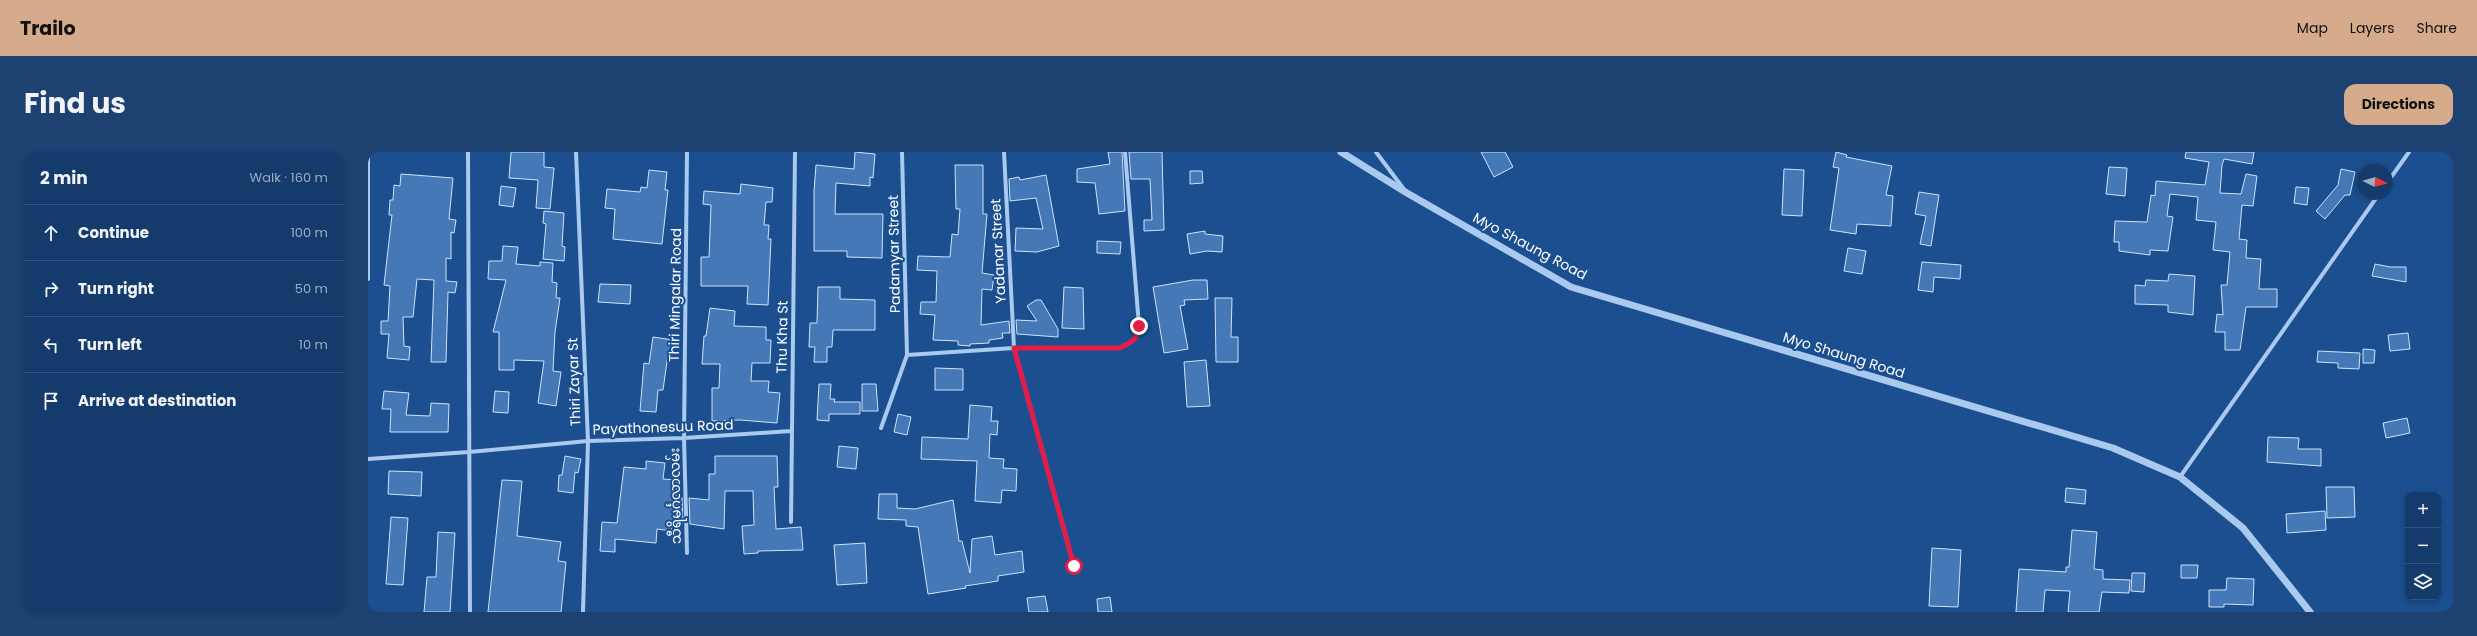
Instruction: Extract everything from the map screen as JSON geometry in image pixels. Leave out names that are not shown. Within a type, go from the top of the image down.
[{"type":"street","points":[[368,152],[368,278]]},
{"type":"street","points":[[468,152],[470,612]]},
{"type":"street","name":"Thiri Zayar St","points":[[576,152],[588,441],[583,612]]},
{"type":"street","name":"Thiri Mingalar Road","points":[[684,438],[687,152]]},
{"type":"street","name":"Thu Kha St","points":[[791,522],[795,152]]},
{"type":"street","name":"Padamyar Street","points":[[902,152],[907,355]]},
{"type":"street","name":"Yadanar Street","points":[[1004,152],[1014,348],[1074,566]]},
{"type":"street","points":[[881,428],[907,355],[1014,348],[1119,348],[1134,341],[1138,336],[1139,326],[1125,152]]},
{"type":"street","name":"Myo Shaung Road","points":[[1342,152],[1407,193],[1571,286],[2113,448],[2180,477],[2243,528],[2310,612]]},
{"type":"street","points":[[1376,152],[1407,193]]},
{"type":"street","points":[[2393,175],[2409,152]]},
{"type":"street","points":[[2180,477],[2376,200]]},
{"type":"street","name":"Payathonesuu Road","points":[[368,459],[469,452],[588,441],[684,438],[791,431]]},
{"type":"street","name":"သီရိမင်္ဂလာလမ်း","points":[[684,438],[687,553]]},
{"type":"building","points":[[511,152],[544,152],[544,167],[554,168],[550,209],[536,208],[538,180],[509,178]]},
{"type":"building","points":[[855,152],[875,154],[873,178],[870,177],[870,186],[836,183],[835,214],[883,214],[882,258],[847,257],[847,251],[814,251],[814,191],[816,165],[854,169]]},
{"type":"building","points":[[1108,152],[1122,152],[1125,211],[1099,214],[1095,183],[1077,182],[1077,169],[1110,164]]},
{"type":"building","points":[[1129,152],[1162,152],[1164,230],[1144,231],[1144,220],[1152,220],[1150,179],[1131,179]]},
{"type":"building","points":[[1481,152],[1505,152],[1513,167],[1494,177]]},
{"type":"building","points":[[1836,152],[1847,155],[1846,157],[1892,166],[1886,195],[1893,196],[1891,226],[1857,224],[1856,234],[1830,230],[1839,168],[1833,167]]},
{"type":"building","points":[[2186,152],[2254,152],[2252,164],[2224,159],[2222,165],[2220,193],[2241,194],[2246,174],[2257,176],[2253,206],[2242,205],[2239,239],[2247,240],[2246,258],[2261,259],[2259,289],[2277,289],[2277,307],[2246,307],[2240,350],[2225,350],[2225,332],[2215,332],[2217,314],[2223,315],[2221,285],[2227,285],[2230,252],[2213,250],[2216,222],[2196,220],[2198,197],[2170,194],[2167,216],[2173,217],[2168,251],[2150,250],[2150,255],[2119,251],[2119,242],[2114,242],[2115,221],[2147,222],[2151,195],[2155,196],[2156,181],[2205,185],[2209,162],[2185,158]]},
{"type":"building","points":[[955,165],[983,165],[983,214],[987,214],[982,273],[994,275],[992,290],[982,289],[981,325],[1009,321],[1010,333],[1002,333],[1003,338],[989,340],[989,343],[970,344],[970,346],[958,345],[958,341],[933,340],[935,315],[920,314],[921,302],[936,302],[937,271],[917,270],[918,256],[950,257],[952,234],[958,235],[960,209],[956,209]]},
{"type":"building","points":[[2109,167],[2127,168],[2125,196],[2106,194]]},
{"type":"building","points":[[1784,169],[1804,170],[1802,216],[1782,215]]},
{"type":"building","points":[[2341,169],[2355,172],[2350,195],[2345,195],[2325,219],[2316,211],[2338,185]]},
{"type":"building","points":[[649,170],[667,172],[665,190],[668,190],[662,244],[613,239],[615,209],[605,208],[607,189],[640,192],[641,187],[647,188]]},
{"type":"building","points":[[1190,171],[1202,171],[1203,183],[1190,184]]},
{"type":"building","points":[[401,174],[453,178],[449,219],[456,220],[454,233],[451,232],[451,259],[446,258],[446,281],[457,282],[455,293],[448,292],[446,362],[431,362],[434,280],[417,279],[413,317],[403,317],[404,346],[410,347],[409,360],[387,358],[389,334],[381,334],[381,321],[388,321],[390,286],[384,285],[392,215],[389,215],[390,200],[393,200],[394,185],[400,186]]},
{"type":"building","points":[[1046,175],[1059,246],[1037,252],[1015,251],[1016,228],[1043,229],[1036,198],[1010,201],[1009,179],[1019,177],[1020,180]]},
{"type":"building","points":[[741,184],[773,188],[772,202],[766,202],[764,225],[769,225],[768,239],[771,239],[768,305],[747,304],[748,286],[701,286],[701,257],[709,257],[711,205],[703,204],[704,191],[740,194]]},
{"type":"building","points":[[501,186],[516,188],[513,207],[499,205]]},
{"type":"building","points":[[2296,187],[2309,188],[2307,205],[2294,203]]},
{"type":"building","points":[[1919,192],[1939,195],[1931,246],[1920,244],[1926,216],[1915,214]]},
{"type":"building","points":[[544,211],[564,213],[562,246],[565,247],[564,261],[543,259],[546,224],[543,223]]},
{"type":"building","points":[[1205,231],[1205,234],[1223,236],[1222,252],[1207,251],[1190,254],[1187,234]]},
{"type":"building","points":[[1097,241],[1121,242],[1120,254],[1097,253]]},
{"type":"building","points":[[503,246],[518,247],[516,264],[540,266],[540,262],[553,263],[552,282],[557,283],[556,298],[560,298],[555,332],[553,371],[561,372],[556,406],[538,403],[544,361],[514,360],[514,370],[499,370],[499,332],[493,332],[506,280],[488,279],[489,261],[502,261]]},
{"type":"building","points":[[1848,248],[1866,251],[1862,274],[1844,271]]},
{"type":"building","points":[[1922,262],[1961,265],[1960,279],[1934,277],[1933,292],[1918,290]]},
{"type":"building","points":[[2375,264],[2390,267],[2406,267],[2406,282],[2372,276]]},
{"type":"building","points":[[2169,274],[2195,276],[2193,315],[2168,312],[2168,305],[2135,304],[2135,285],[2145,286],[2146,280],[2168,281]]},
{"type":"building","points":[[1193,280],[1207,280],[1208,299],[1184,300],[1185,305],[1180,306],[1188,349],[1164,353],[1153,287]]},
{"type":"building","points":[[600,284],[631,285],[630,304],[598,302]]},
{"type":"building","points":[[818,287],[840,287],[840,299],[875,300],[875,330],[833,330],[832,347],[827,347],[827,362],[814,362],[815,347],[809,347],[810,323],[817,323]]},
{"type":"building","points":[[1064,287],[1083,288],[1084,329],[1062,328]]},
{"type":"building","points":[[1215,298],[1232,298],[1231,337],[1238,337],[1238,362],[1216,362]]},
{"type":"building","points":[[1036,300],[1041,300],[1058,329],[1058,337],[1017,334],[1016,320],[1037,321],[1027,306]]},
{"type":"building","points":[[710,308],[735,311],[734,326],[766,327],[766,340],[771,340],[770,363],[752,363],[751,381],[769,381],[768,392],[780,393],[777,423],[740,420],[712,421],[712,388],[719,388],[720,364],[702,364],[704,336],[706,336]]},
{"type":"building","points":[[2408,333],[2410,349],[2390,351],[2388,335]]},
{"type":"building","points":[[653,337],[673,340],[670,355],[668,355],[663,390],[658,390],[656,412],[640,411],[644,363],[649,364]]},
{"type":"building","points":[[2363,349],[2375,350],[2374,363],[2363,363]]},
{"type":"building","points":[[2318,351],[2360,353],[2359,369],[2338,368],[2338,363],[2317,362]]},
{"type":"building","points":[[1206,360],[1210,406],[1187,407],[1184,362]]},
{"type":"building","points":[[935,368],[963,369],[963,390],[935,390]]},
{"type":"building","points":[[819,384],[831,384],[830,399],[835,399],[834,402],[860,402],[860,414],[829,414],[829,421],[817,420]]},
{"type":"building","points":[[862,384],[876,384],[878,411],[862,411]]},
{"type":"building","points":[[384,391],[409,393],[406,415],[430,416],[431,403],[449,404],[448,432],[390,432],[391,409],[382,409]]},
{"type":"building","points":[[495,391],[509,392],[508,413],[493,412]]},
{"type":"building","points":[[970,405],[992,407],[991,421],[998,421],[997,435],[990,434],[989,458],[1004,459],[1003,468],[1017,469],[1016,491],[1002,490],[1001,503],[975,501],[977,461],[921,459],[922,437],[968,439]]},
{"type":"building","points":[[898,414],[911,417],[907,435],[894,432]]},
{"type":"building","points":[[2407,418],[2410,433],[2386,438],[2383,423]]},
{"type":"building","points":[[2268,437],[2299,438],[2298,449],[2321,449],[2321,466],[2267,462]]},
{"type":"building","points":[[839,446],[858,448],[856,469],[837,467]]},
{"type":"building","points":[[565,456],[581,459],[578,473],[575,472],[573,493],[558,491],[559,475],[562,475]]},
{"type":"building","points":[[715,456],[777,456],[778,487],[774,487],[776,529],[801,527],[803,550],[758,551],[758,553],[744,554],[742,526],[754,525],[753,491],[725,491],[724,529],[690,524],[689,498],[709,500],[709,474],[715,474]]},
{"type":"building","points":[[646,461],[665,463],[663,479],[677,480],[676,497],[682,497],[683,523],[672,522],[671,531],[657,529],[656,543],[615,539],[615,552],[600,551],[602,522],[617,523],[624,467],[646,469]]},
{"type":"building","points":[[389,471],[422,472],[421,496],[388,494]]},
{"type":"building","points":[[502,480],[522,481],[517,536],[561,542],[558,561],[566,562],[561,612],[488,612]]},
{"type":"building","points":[[2326,487],[2354,487],[2355,517],[2327,518]]},
{"type":"building","points":[[2066,488],[2086,490],[2085,504],[2065,502]]},
{"type":"building","points":[[879,494],[897,494],[897,508],[915,509],[953,500],[959,541],[962,541],[970,573],[972,539],[992,536],[995,555],[1022,551],[1024,572],[998,576],[998,581],[928,594],[918,527],[906,526],[906,520],[878,519]]},
{"type":"building","points":[[2325,511],[2326,530],[2287,533],[2286,514]]},
{"type":"building","points":[[391,517],[408,518],[403,585],[386,584]]},
{"type":"building","points":[[2072,530],[2097,532],[2094,569],[2103,570],[2103,579],[2130,580],[2129,593],[2102,592],[2099,612],[2068,612],[2070,591],[2045,590],[2043,612],[2016,612],[2019,569],[2066,572],[2066,567],[2069,567]]},
{"type":"building","points":[[438,532],[455,533],[450,612],[424,612],[427,577],[436,577]]},
{"type":"building","points":[[865,543],[867,583],[837,585],[834,545]]},
{"type":"building","points":[[1932,548],[1961,550],[1958,607],[1929,606]]},
{"type":"building","points":[[2181,565],[2198,565],[2197,578],[2181,578]]},
{"type":"building","points":[[2132,573],[2145,573],[2144,592],[2131,591]]},
{"type":"building","points":[[2227,578],[2254,579],[2253,605],[2224,604],[2224,607],[2209,607],[2209,590],[2226,590]]},
{"type":"building","points":[[1045,596],[1048,612],[1029,612],[1027,598]]},
{"type":"building","points":[[1110,597],[1112,612],[1098,612],[1097,599]]},
{"type":"route","points":[[1074,566],[1014,348],[1119,348],[1134,341],[1138,336],[1139,326]]}]
